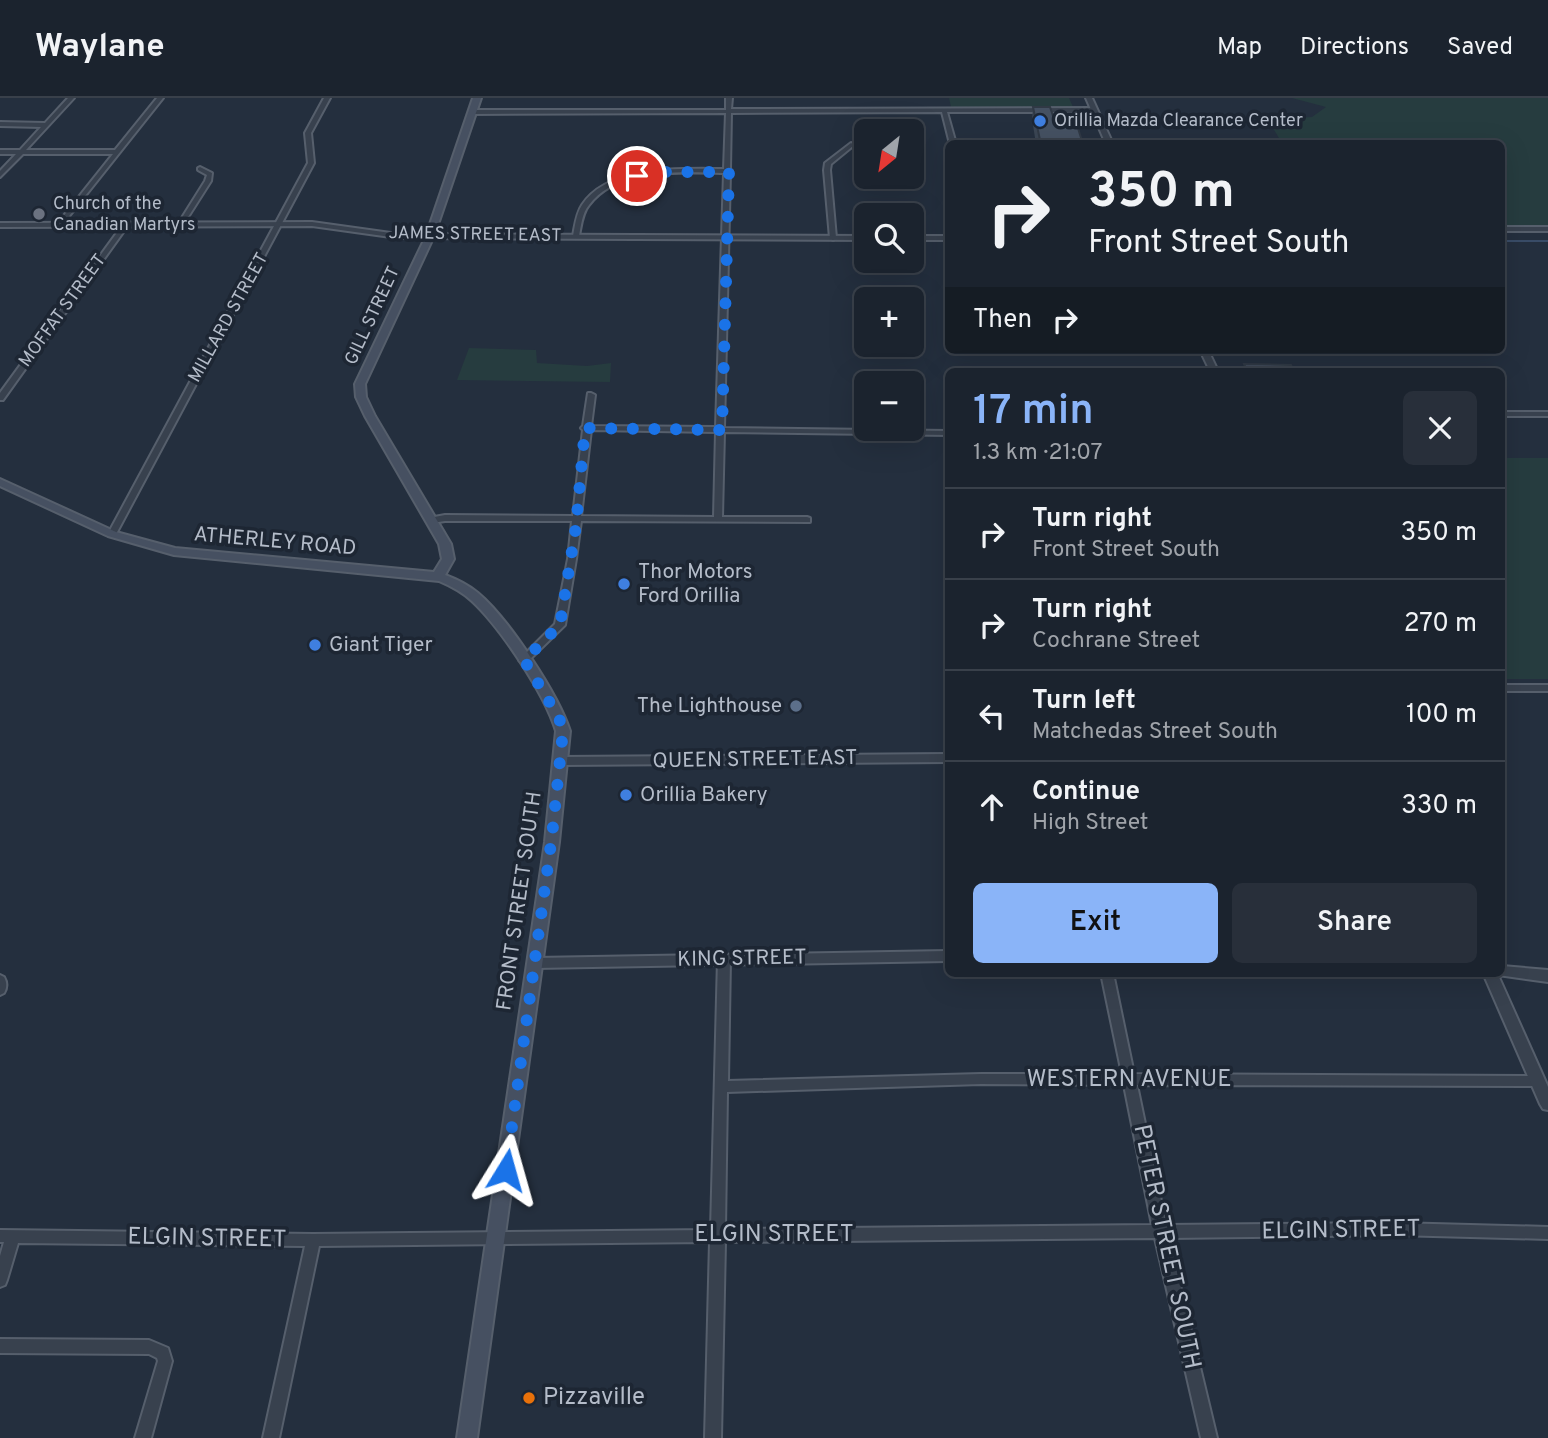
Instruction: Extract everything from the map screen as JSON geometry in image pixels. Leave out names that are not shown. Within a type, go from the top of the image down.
[{"type":"main road","name":"GILL STREET","points":[[438,576],[449,556],[432,520],[360,397],[360,384],[430,236],[477,98]]},
{"type":"main road","name":"ATHERLEY ROAD","points":[[0,482],[112,534],[195,555],[438,576],[452,582],[480,603],[524,660]]},
{"type":"main road","name":"FRONT STREET SOUTH","points":[[467,1438],[561,761],[562,725],[524,660]]},
{"type":"street","points":[[0,175],[71,98]]},
{"type":"street","points":[[60,224],[160,98]]},
{"type":"street","name":"MILLARD STREET","points":[[112,534],[311,163],[308,133],[327,98]]},
{"type":"street","points":[[718,520],[729,98]]},
{"type":"street","points":[[1089,98],[1108,140]]},
{"type":"street","points":[[891,99],[893,111]]},
{"type":"street","points":[[944,110],[952,140]]},
{"type":"street","points":[[472,112],[1094,110]]},
{"type":"street","points":[[0,124],[45,125]]},
{"type":"street","points":[[833,237],[828,163],[851,145]]},
{"type":"street","points":[[0,152],[117,152]]},
{"type":"street","points":[[181,224],[208,181],[209,174],[200,169]]},
{"type":"street","points":[[576,236],[582,211],[589,200],[618,182],[661,172],[729,172]]},
{"type":"street","name":"MOFFAT STREET","points":[[0,398],[125,224]]},
{"type":"street","name":"JAMES STREET EAST","points":[[0,225],[280,224],[326,225],[378,234],[430,236],[854,238]]},
{"type":"street","points":[[1505,229],[1548,229]]},
{"type":"street","points":[[924,238],[945,238]]},
{"type":"street","points":[[524,660],[560,625],[577,518],[585,428],[591,396]]},
{"type":"street","points":[[1505,414],[1548,414]]},
{"type":"street","points":[[585,428],[945,433]]},
{"type":"street","points":[[432,520],[445,517],[807,520]]},
{"type":"street","points":[[1505,688],[1548,688]]},
{"type":"street","name":"QUEEN STREET EAST","points":[[561,761],[945,758]]},
{"type":"street","name":"KING STREET","points":[[535,963],[945,956]]},
{"type":"street","points":[[713,1438],[724,959]]},
{"type":"street","points":[[1505,971],[1548,976]]},
{"type":"street","name":"PETER STREET SOUTH","points":[[1108,977],[1161,1234],[1209,1438]]},
{"type":"street","points":[[1492,977],[1548,1104]]},
{"type":"street","points":[[0,980],[0,990]]},
{"type":"street","name":"WESTERN AVENUE","points":[[720,1087],[981,1079],[1538,1081]]},
{"type":"street","name":"ELGIN STREET","points":[[7,1236],[313,1240],[1161,1234],[1396,1229],[1548,1233]]},
{"type":"street","points":[[0,1280],[7,1236]]},
{"type":"street","points":[[271,1438],[313,1240]]},
{"type":"street","points":[[0,1346],[149,1347],[163,1353],[165,1361],[143,1438]]},
{"type":"green space","points":[[949,98],[1069,98],[1073,107],[951,107]]},
{"type":"green space","points":[[1292,98],[1548,98],[1548,226],[1505,225],[1505,140],[1280,140],[1268,120],[1312,117],[1326,107]]},
{"type":"green space","points":[[469,348],[536,350],[537,363],[587,366],[611,363],[610,382],[457,380]]},
{"type":"green space","points":[[1505,458],[1548,458],[1548,679],[1505,679]]},
{"type":"building","points":[[1033,107],[1050,107],[1056,125],[1077,125],[1082,140],[1040,140]]},
{"type":"building","points":[[1244,364],[1291,365],[1292,368],[1246,368]]},
{"type":"waterway","points":[[1505,241],[1548,241]]},
{"type":"place","name":"Orillia Mazda Clearance Center","points":[[1040,121]]},
{"type":"place","name":"Church of the Canadian Martyrs","points":[[39,214]]},
{"type":"place","name":"Thor Motors Ford Orillia","points":[[624,584]]},
{"type":"place","name":"Giant Tiger","points":[[315,645]]},
{"type":"place","name":"The Lighthouse","points":[[796,706]]},
{"type":"place","name":"Orillia Bakery","points":[[626,795]]},
{"type":"place","name":"Pizzaville","points":[[529,1398]]},
{"type":"route","points":[[506,1170],[552,836],[563,731],[559,718],[524,660],[560,625],[572,559],[585,428],[722,430],[729,172],[683,171],[637,176]]}]
